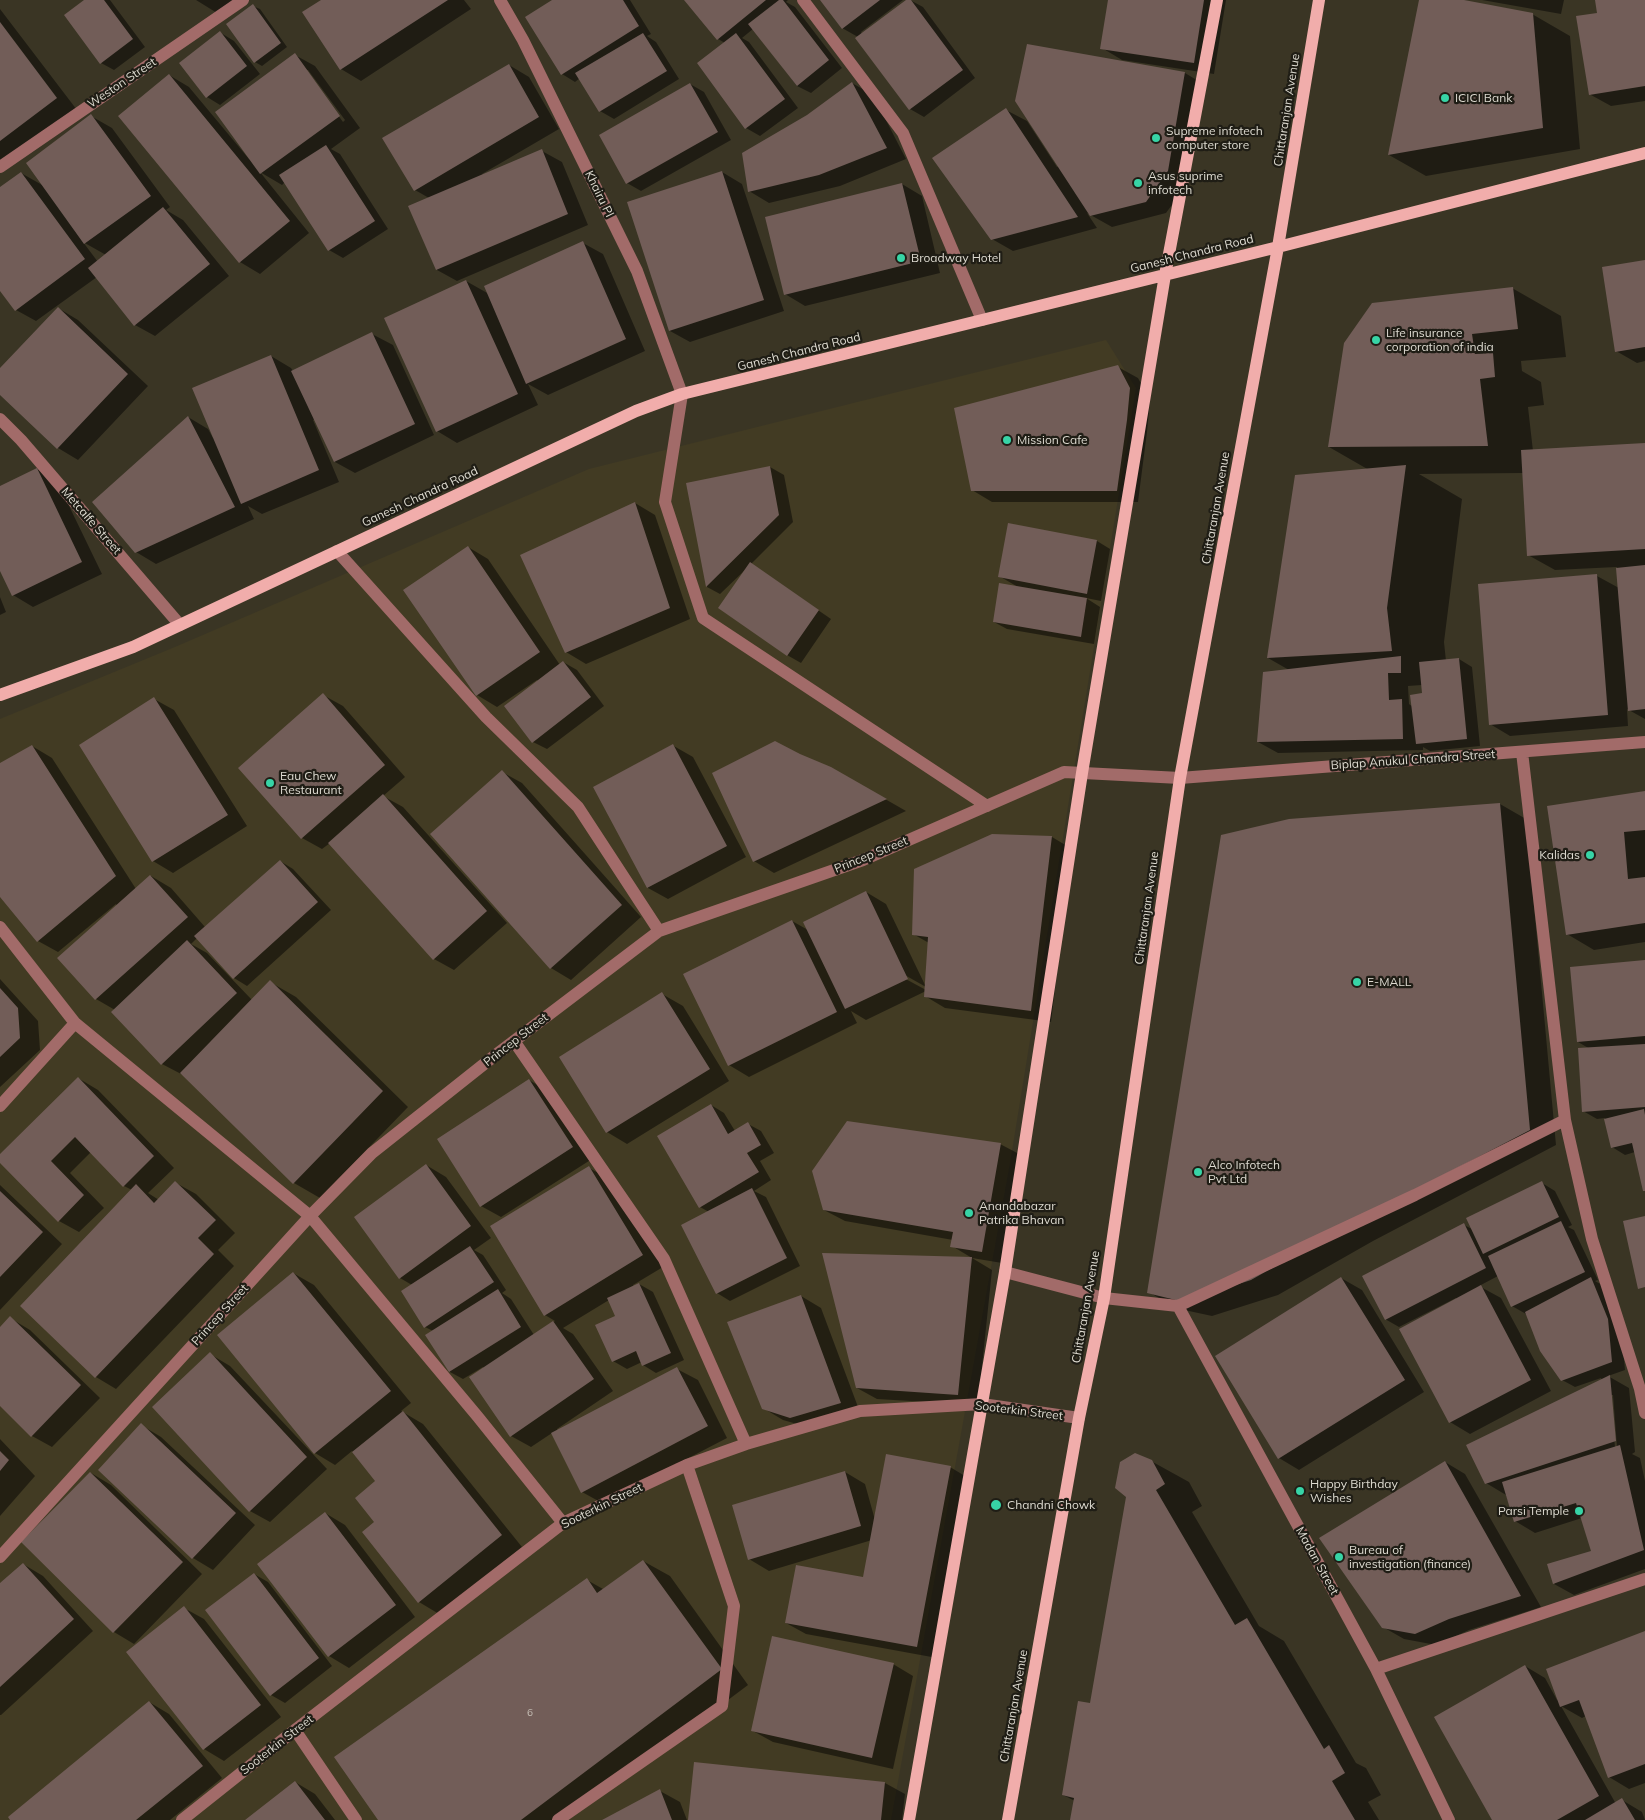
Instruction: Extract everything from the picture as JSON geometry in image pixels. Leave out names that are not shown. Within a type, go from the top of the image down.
[{"type":"main road","points":[[909,1820],[1005,1272],[1082,773],[1165,275],[1217,0]]},
{"type":"main road","name":"Chittaranjan Avenue","points":[[1008,1820],[1079,1418],[1104,1298],[1180,778],[1278,247],[1319,0]]},
{"type":"main road","name":"Ganesh Chandra Road","points":[[0,695],[133,647],[636,411],[682,394],[1278,247],[1645,153]]},
{"type":"street","name":"Weston Street","points":[[0,167],[243,0]]},
{"type":"street","name":"Khairu Pl","points":[[500,0],[523,40],[637,271],[682,394]]},
{"type":"street","points":[[803,0],[903,133],[982,320]]},
{"type":"street","points":[[682,394],[665,502],[703,618],[987,806]]},
{"type":"street","name":"Metcalfe Street","points":[[0,419],[22,440],[180,625]]},
{"type":"street","points":[[337,551],[486,718],[578,807],[659,931]]},
{"type":"street","name":"Biplap Anukul Chandra Street","points":[[1180,778],[1645,742]]},
{"type":"street","points":[[1522,752],[1565,1120],[1592,1239],[1640,1389],[1645,1413]]},
{"type":"street","name":"Princep Street","points":[[0,1557],[310,1216],[372,1154],[514,1041],[659,931],[863,860],[1064,772],[1180,778]]},
{"type":"street","points":[[0,927],[76,1023],[310,1216],[478,1417],[563,1523]]},
{"type":"street","points":[[0,1106],[76,1023]]},
{"type":"street","points":[[514,1041],[664,1259],[746,1444]]},
{"type":"street","points":[[1005,1272],[1104,1298],[1178,1306],[1415,1194],[1565,1120]]},
{"type":"street","name":"Madan Street","points":[[1178,1306],[1376,1669],[1449,1820]]},
{"type":"street","name":"Sooterkin Street","points":[[182,1820],[295,1730],[563,1523],[687,1465],[746,1444],[860,1411],[982,1404],[1079,1418]]},
{"type":"street","points":[[558,1820],[722,1706],[734,1606],[687,1465]]},
{"type":"street","points":[[1376,1669],[1645,1579]]},
{"type":"street","points":[[295,1730],[356,1820]]},
{"type":"shaded area","points":[[1106,340],[1136,388],[1010,1163],[891,1820],[0,1820],[0,719],[175,647],[589,469]]},
{"type":"building","points":[[84,0],[104,0],[133,39],[100,64],[64,15]]},
{"type":"building","points":[[321,0],[448,0],[340,70],[302,12]]},
{"type":"building","points":[[552,0],[623,0],[639,26],[561,75],[525,17]]},
{"type":"building","points":[[684,0],[766,0],[717,40]]},
{"type":"building","points":[[779,0],[783,0],[829,60],[797,86],[748,24]]},
{"type":"building","points":[[820,0],[880,0],[842,29]]},
{"type":"building","points":[[906,0],[911,0],[963,70],[909,110],[855,38]]},
{"type":"building","points":[[1108,0],[1204,0],[1194,63],[1100,49]]},
{"type":"building","points":[[1419,0],[1464,0],[1533,13],[1543,128],[1388,155]]},
{"type":"building","points":[[1595,0],[1645,0],[1645,86],[1589,95],[1576,16],[1597,13]]},
{"type":"building","points":[[253,4],[281,43],[254,63],[226,24]]},
{"type":"building","points":[[0,22],[57,98],[0,141]]},
{"type":"building","points":[[220,31],[247,66],[206,98],[179,63]]},
{"type":"building","points":[[643,33],[667,71],[599,112],[575,73]]},
{"type":"building","points":[[736,33],[785,99],[745,129],[697,63]]},
{"type":"building","points":[[1027,44],[1185,72],[1168,171],[1146,202],[1090,216],[1015,101]]},
{"type":"building","points":[[295,53],[340,116],[260,174],[215,112]]},
{"type":"building","points":[[509,64],[539,117],[414,191],[382,138]]},
{"type":"building","points":[[169,74],[290,221],[239,263],[118,116]]},
{"type":"building","points":[[852,82],[887,148],[819,175],[748,192],[742,153],[807,115]]},
{"type":"building","points":[[690,83],[718,132],[626,184],[599,135]]},
{"type":"building","points":[[1006,108],[1078,217],[991,240],[932,158]]},
{"type":"building","points":[[91,114],[151,196],[84,244],[26,163]]},
{"type":"building","points":[[326,145],[375,221],[328,251],[279,175]]},
{"type":"building","points":[[542,149],[568,214],[436,270],[408,206]]},
{"type":"building","points":[[722,171],[764,300],[669,331],[627,202]]},
{"type":"building","points":[[21,172],[85,259],[15,311],[0,291],[0,187]]},
{"type":"building","points":[[902,183],[921,261],[784,295],[765,217]]},
{"type":"building","points":[[163,207],[210,264],[134,326],[88,268]]},
{"type":"building","points":[[583,241],[626,339],[526,384],[484,286]]},
{"type":"building","points":[[1645,260],[1645,347],[1615,352],[1602,267]]},
{"type":"building","points":[[466,280],[518,394],[436,432],[384,318]]},
{"type":"building","points":[[1513,287],[1518,329],[1472,334],[1475,354],[1493,353],[1495,377],[1480,379],[1488,446],[1328,447],[1344,343],[1372,303]]},
{"type":"building","points":[[58,307],[128,374],[57,449],[0,395],[0,368]]},
{"type":"building","points":[[372,332],[415,424],[334,462],[291,371]]},
{"type":"building","points":[[271,355],[319,470],[241,504],[192,388]]},
{"type":"building","points":[[1118,365],[1130,388],[1117,491],[971,491],[954,408]]},
{"type":"building","points":[[188,416],[235,507],[135,553],[92,502]]},
{"type":"building","points":[[1645,443],[1645,549],[1527,556],[1521,450]]},
{"type":"building","points":[[1406,465],[1387,608],[1392,651],[1267,658],[1295,475]]},
{"type":"building","points":[[770,466],[779,515],[706,587],[686,483]]},
{"type":"building","points":[[37,468],[82,562],[12,596],[0,571],[0,486]]},
{"type":"building","points":[[635,502],[670,608],[565,653],[520,555]]},
{"type":"building","points":[[1008,523],[1097,540],[1087,594],[998,577]]},
{"type":"building","points":[[468,546],[540,652],[476,696],[403,590]]},
{"type":"building","points":[[750,562],[819,610],[787,656],[718,608]]},
{"type":"building","points":[[1645,565],[1645,709],[1628,711],[1616,568]]},
{"type":"building","points":[[1597,574],[1608,715],[1489,725],[1478,584]]},
{"type":"building","points":[[999,583],[1087,598],[1081,637],[993,622]]},
{"type":"building","points":[[1401,656],[1401,673],[1388,673],[1389,700],[1402,699],[1403,739],[1257,742],[1263,672]]},
{"type":"building","points":[[1459,658],[1467,739],[1416,744],[1410,695],[1422,693],[1419,662]]},
{"type":"building","points":[[563,661],[591,697],[532,743],[504,706]]},
{"type":"building","points":[[323,693],[385,765],[301,839],[238,768]]},
{"type":"building","points":[[154,697],[228,815],[152,862],[79,745]]},
{"type":"building","points":[[775,741],[831,767],[887,799],[753,862],[712,773]]},
{"type":"building","points":[[673,744],[727,846],[647,888],[593,787]]},
{"type":"building","points":[[32,745],[116,876],[37,942],[0,897],[0,763]]},
{"type":"building","points":[[502,770],[622,905],[550,969],[430,834]]},
{"type":"building","name":"Kalidas","points":[[1645,791],[1645,830],[1624,832],[1628,879],[1645,877],[1645,923],[1566,935],[1547,806]]},
{"type":"building","points":[[383,794],[487,911],[433,960],[328,843]]},
{"type":"building","name":"E-MALL","points":[[1500,803],[1530,1130],[1346,1226],[1251,1280],[1184,1302],[1147,1293],[1221,835],[1289,819]]},
{"type":"building","points":[[992,834],[1052,836],[1031,1011],[924,997],[928,937],[912,935],[914,869]]},
{"type":"building","points":[[280,860],[318,902],[233,979],[194,936]]},
{"type":"building","points":[[150,875],[188,917],[95,1000],[57,958]]},
{"type":"building","points":[[866,891],[908,979],[845,1009],[803,922]]},
{"type":"building","points":[[792,920],[837,1012],[728,1066],[683,974]]},
{"type":"building","points":[[187,940],[237,993],[161,1065],[111,1012]]},
{"type":"building","points":[[1645,960],[1645,1036],[1577,1042],[1570,967]]},
{"type":"building","points":[[270,980],[383,1091],[293,1184],[180,1073]]},
{"type":"building","points":[[0,988],[18,1008],[20,1038],[0,1057]]},
{"type":"building","points":[[662,992],[710,1069],[606,1133],[559,1057]]},
{"type":"building","points":[[1645,1044],[1645,1107],[1582,1112],[1578,1048]]},
{"type":"building","points":[[78,1077],[154,1156],[123,1187],[75,1137],[51,1161],[84,1195],[58,1222],[0,1163],[0,1154]]},
{"type":"building","points":[[529,1079],[573,1147],[480,1207],[437,1139]]},
{"type":"building","points":[[711,1104],[728,1134],[748,1122],[761,1145],[747,1153],[759,1172],[699,1208],[657,1136]]},
{"type":"building","points":[[1644,1109],[1645,1191],[1643,1191],[1632,1143],[1611,1148],[1604,1119]]},
{"type":"building","points":[[847,1121],[1001,1143],[982,1252],[950,1247],[953,1232],[823,1210],[812,1171]]},
{"type":"building","points":[[426,1164],[471,1226],[399,1279],[354,1217]]},
{"type":"building","points":[[589,1166],[643,1255],[544,1316],[490,1226]]},
{"type":"building","points":[[175,1181],[216,1220],[198,1238],[214,1254],[95,1378],[20,1306],[136,1184],[154,1203]]},
{"type":"building","points":[[1542,1181],[1559,1217],[1483,1254],[1466,1218]]},
{"type":"building","points":[[752,1188],[787,1258],[716,1294],[681,1225]]},
{"type":"building","points":[[0,1191],[43,1232],[0,1277]]},
{"type":"building","points":[[1645,1216],[1645,1287],[1638,1289],[1623,1221]]},
{"type":"building","points":[[1561,1221],[1585,1272],[1511,1307],[1488,1256]]},
{"type":"building","points":[[1464,1223],[1486,1268],[1385,1320],[1362,1276]]},
{"type":"building","points":[[470,1246],[494,1282],[424,1328],[401,1291]]},
{"type":"building","points":[[822,1253],[972,1257],[958,1395],[856,1388]]},
{"type":"building","points":[[293,1272],[391,1391],[314,1454],[217,1335]]},
{"type":"building","points":[[1341,1277],[1405,1380],[1278,1459],[1215,1356]]},
{"type":"building","points":[[1591,1277],[1608,1319],[1612,1362],[1561,1381],[1540,1351],[1525,1312]]},
{"type":"building","points":[[639,1283],[671,1353],[642,1366],[636,1351],[612,1362],[595,1325],[615,1316],[607,1298]]},
{"type":"building","points":[[1481,1285],[1531,1380],[1449,1423],[1399,1329]]},
{"type":"building","points":[[498,1289],[521,1327],[449,1372],[425,1335]]},
{"type":"building","points":[[801,1295],[841,1403],[790,1418],[762,1409],[727,1322]]},
{"type":"building","points":[[10,1316],[81,1385],[31,1437],[0,1406],[0,1327]]},
{"type":"building","points":[[553,1321],[594,1379],[510,1437],[469,1377]]},
{"type":"building","points":[[210,1352],[307,1457],[249,1512],[152,1407]]},
{"type":"building","points":[[677,1367],[708,1426],[581,1493],[551,1433]]},
{"type":"building","points":[[1610,1375],[1616,1441],[1485,1484],[1466,1445]]},
{"type":"building","points":[[403,1411],[502,1535],[418,1603],[362,1532],[374,1522],[355,1498],[375,1481],[352,1452]]},
{"type":"building","points":[[141,1423],[236,1513],[192,1559],[98,1470]]},
{"type":"building","points":[[1620,1445],[1644,1550],[1553,1584],[1547,1564],[1591,1551],[1576,1503],[1514,1522],[1502,1482]]},
{"type":"building","points":[[0,1451],[9,1460],[0,1471]]},
{"type":"building","points":[[1135,1453],[1152,1460],[1165,1484],[1156,1490],[1235,1625],[1247,1618],[1324,1749],[1329,1745],[1345,1773],[1332,1781],[1355,1820],[1070,1820],[1074,1798],[1062,1795],[1078,1701],[1090,1703],[1126,1497],[1115,1488],[1120,1462]]},
{"type":"building","points":[[886,1454],[951,1466],[917,1647],[785,1623],[796,1565],[863,1577]]},
{"type":"building","points":[[1445,1461],[1521,1596],[1449,1619],[1415,1634],[1382,1628],[1319,1538]]},
{"type":"building","points":[[845,1471],[861,1526],[748,1560],[732,1505]]},
{"type":"building","points":[[90,1472],[183,1562],[113,1633],[21,1542]]},
{"type":"building","points":[[325,1512],[396,1605],[328,1657],[257,1564]]},
{"type":"building","points":[[643,1560],[722,1669],[521,1820],[378,1820],[334,1757],[587,1578],[597,1593]]},
{"type":"building","points":[[23,1563],[74,1619],[0,1687],[0,1583]]},
{"type":"building","points":[[254,1573],[319,1658],[270,1696],[205,1610]]},
{"type":"building","points":[[184,1606],[261,1705],[203,1750],[126,1652]]},
{"type":"building","points":[[1645,1631],[1645,1764],[1608,1778],[1579,1700],[1560,1707],[1546,1669]]},
{"type":"building","points":[[772,1636],[894,1663],[872,1758],[751,1731]]},
{"type":"building","points":[[1525,1665],[1599,1796],[1557,1820],[1492,1820],[1434,1717]]},
{"type":"building","points":[[149,1701],[203,1766],[136,1820],[10,1820],[8,1817]]},
{"type":"building","points":[[694,1762],[885,1782],[881,1820],[688,1820]]},
{"type":"building","points":[[295,1781],[325,1820],[245,1820]]},
{"type":"building","points":[[660,1789],[672,1820],[602,1820]]},
{"type":"building","points":[[1622,1798],[1635,1820],[1585,1820]]},
{"type":"place","name":"ICICI Bank","points":[[1445,98]]},
{"type":"place","name":"Supreme infotech computer store","points":[[1156,138]]},
{"type":"place","name":"Asus suprime infotech","points":[[1138,183]]},
{"type":"place","name":"Broadway Hotel","points":[[901,258]]},
{"type":"place","name":"Life insurance corporation of india","points":[[1376,340]]},
{"type":"place","name":"Mission Cafe","points":[[1007,440]]},
{"type":"place","name":"Eau Chew Restaurant","points":[[270,783]]},
{"type":"place","name":"Kalidas","points":[[1590,855]]},
{"type":"place","name":"E-MALL","points":[[1357,982]]},
{"type":"place","name":"Alco Infotech Pvt Ltd","points":[[1198,1172]]},
{"type":"place","name":"Anandabazar Patrika Bhavan","points":[[969,1213]]},
{"type":"place","name":"Happy Birthday Wishes","points":[[1300,1491]]},
{"type":"place","name":"Chandni Chowk","points":[[996,1505]]},
{"type":"place","name":"Parsi Temple","points":[[1579,1511]]},
{"type":"place","name":"Bureau of investigation (finance)","points":[[1339,1557]]}]
